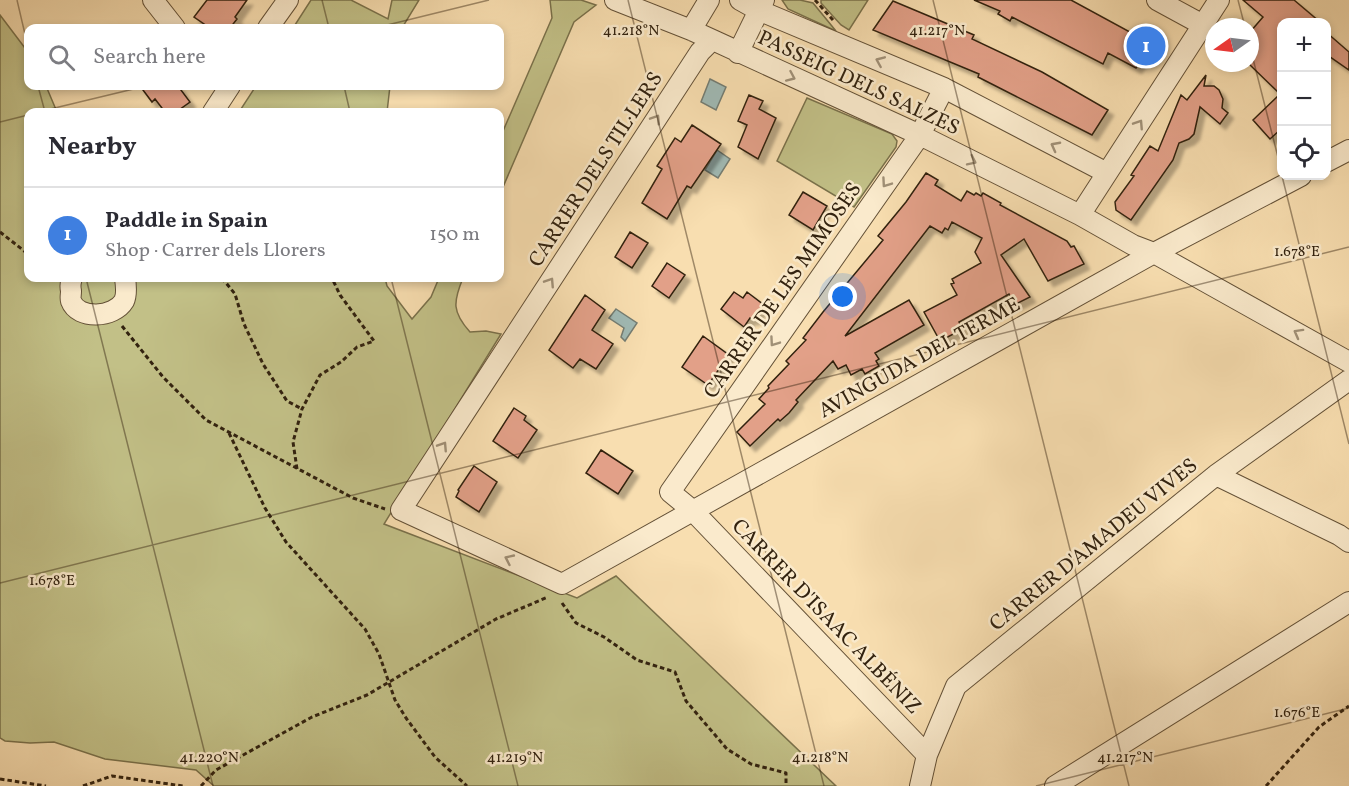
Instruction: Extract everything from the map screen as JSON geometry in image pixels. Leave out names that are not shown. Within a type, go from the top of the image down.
[{"type":"street","points":[[153,0],[172,24]]},
{"type":"street","points":[[271,24],[288,0]]},
{"type":"street","name":"PASSEIG DELS SALZES","points":[[615,0],[691,30],[920,135],[1080,215],[1132,245],[1154,253],[1349,362]]},
{"type":"street","points":[[691,30],[709,0]]},
{"type":"street","name":"PASSEIG DELS SALZES","points":[[740,0],[761,5],[944,88],[1107,173]]},
{"type":"street","points":[[1157,0],[1203,25]]},
{"type":"street","points":[[1080,215],[1219,0]]},
{"type":"street","points":[[738,53],[761,5]]},
{"type":"street","name":"CARRER DELS TIL·LERS","points":[[401,510],[700,52],[711,40]]},
{"type":"street","name":"CARRER DE LES MIMOSES","points":[[692,510],[670,492],[920,135],[944,88]]},
{"type":"street","points":[[215,108],[224,90]]},
{"type":"street","points":[[1331,159],[1349,150]]},
{"type":"street","name":"AVINGUDA DEL TERME","points":[[558,587],[1154,253],[1293,180]]},
{"type":"street","points":[[70,282],[71,301],[77,308],[90,314],[100,315],[111,312],[123,302],[125,282]]},
{"type":"street","name":"CARRER D'AMADEU VIVES","points":[[920,786],[927,755],[956,686],[1216,475],[1346,382]]},
{"type":"street","points":[[1216,475],[1349,542]]},
{"type":"street","points":[[401,510],[558,587]]},
{"type":"street","name":"CARRER D'ISAAC ALBÉNIZ","points":[[692,510],[927,755]]},
{"type":"street","points":[[1055,786],[1349,602]]},
{"type":"path","points":[[815,0],[833,21]]},
{"type":"path","points":[[0,232],[24,251]]},
{"type":"path","points":[[225,282],[235,294],[244,324],[263,364],[287,401],[302,409]]},
{"type":"path","points":[[297,469],[293,442],[302,409],[320,375],[341,362],[357,347],[374,341],[340,295],[334,282]]},
{"type":"path","points":[[111,312],[163,377],[206,420],[353,498],[386,510],[401,510]]},
{"type":"path","points":[[229,433],[265,508],[286,542],[364,629],[379,654],[395,700],[406,718],[435,757],[467,786]]},
{"type":"path","points":[[201,786],[216,770],[312,717],[367,695],[496,619],[549,597],[558,587],[576,623],[604,637],[637,660],[675,672],[686,701],[727,749],[751,764],[786,773],[786,786]]},
{"type":"path","points":[[1266,786],[1319,727],[1349,706]]},
{"type":"path","points":[[83,786],[112,776],[183,786]]},
{"type":"path","points":[[0,779],[46,786]]},
{"type":"shaded area","points":[[311,0],[351,0],[388,19],[392,0],[419,0],[404,24],[296,24]]},
{"type":"shaded area","points":[[550,0],[581,0],[596,5],[574,22],[504,185],[504,129],[552,18]]},
{"type":"shaded area","points":[[782,0],[813,3],[836,31],[788,9]]},
{"type":"shaded area","points":[[821,0],[868,0],[849,30],[841,25],[821,3]]},
{"type":"shaded area","points":[[0,15],[24,47],[24,90],[48,90],[55,108],[24,108],[24,282],[386,282],[412,319],[431,297],[437,282],[462,282],[456,306],[464,325],[470,332],[486,331],[501,334],[384,524],[577,598],[616,576],[836,786],[214,786],[196,770],[105,759],[54,742],[30,743],[5,741],[0,738]]},
{"type":"shaded area","points":[[253,90],[390,90],[387,108],[242,108]]},
{"type":"shaded area","points":[[807,98],[892,134],[897,141],[896,147],[854,207],[777,161]]},
{"type":"water","points":[[710,79],[726,87],[716,110],[701,102]]},
{"type":"water","points":[[717,150],[730,159],[718,178],[705,170]]},
{"type":"water","points":[[616,309],[637,323],[625,341],[621,337],[624,328],[609,318]]},
{"type":"building","points":[[207,0],[247,0],[235,17],[237,19],[233,24],[204,24],[194,17]]},
{"type":"building","points":[[974,0],[1071,0],[1152,44],[1136,68],[1108,53],[1103,64],[1012,17],[1010,21],[998,14],[1000,11]]},
{"type":"building","points":[[1243,0],[1294,0],[1315,18],[1277,18],[1277,91],[1257,72],[1259,22],[1263,17]]},
{"type":"building","points":[[893,1],[974,35],[972,39],[1042,72],[1108,110],[1092,135],[978,77],[979,74],[873,30]]},
{"type":"building","points":[[1331,36],[1349,52],[1349,70],[1331,57]]},
{"type":"building","points":[[1206,75],[1204,86],[1214,86],[1219,90],[1223,99],[1222,108],[1228,113],[1220,124],[1200,107],[1194,134],[1179,143],[1173,160],[1131,220],[1116,210],[1115,202],[1134,176],[1131,175],[1150,146],[1158,151],[1181,95],[1187,100]]},
{"type":"building","points":[[143,90],[181,90],[190,102],[182,108],[162,108],[155,99],[152,102]]},
{"type":"building","points":[[749,95],[763,101],[759,109],[776,118],[758,159],[738,147],[747,125],[738,121]]},
{"type":"building","points":[[1277,97],[1277,133],[1270,139],[1253,120]]},
{"type":"building","points":[[692,125],[721,144],[691,188],[687,186],[667,219],[642,203],[662,169],[657,166],[675,138],[681,142]]},
{"type":"building","points":[[926,173],[938,180],[935,185],[961,201],[967,191],[981,196],[983,193],[1001,203],[1000,205],[1067,241],[1071,247],[1074,246],[1084,264],[1048,281],[1024,239],[1001,255],[1030,297],[1014,305],[1009,294],[959,322],[963,329],[940,341],[924,312],[957,295],[951,284],[954,283],[952,279],[981,263],[975,252],[982,238],[952,222],[948,230],[945,228],[942,233],[930,226],[845,336],[909,300],[924,325],[875,353],[879,359],[876,361],[879,366],[865,374],[862,369],[851,375],[846,365],[838,369],[833,361],[796,400],[798,402],[789,413],[780,421],[778,419],[750,446],[737,432],[765,404],[759,399],[769,388],[768,386],[789,364],[786,361],[806,340],[803,338],[883,240],[878,236]]},
{"type":"building","points":[[803,192],[827,206],[813,230],[789,215]]},
{"type":"building","points":[[630,232],[648,243],[632,268],[615,257]]},
{"type":"building","points":[[667,263],[685,275],[669,298],[652,286]]},
{"type":"building","points":[[734,292],[743,298],[747,292],[764,305],[753,320],[750,318],[744,327],[721,309]]},
{"type":"building","points":[[585,295],[605,310],[592,330],[613,344],[596,369],[580,359],[573,368],[549,350]]},
{"type":"building","points":[[703,336],[729,355],[708,385],[682,367]]},
{"type":"building","points":[[514,408],[526,416],[524,420],[537,430],[518,458],[493,441]]},
{"type":"building","points":[[601,450],[633,471],[618,494],[586,473]]},
{"type":"building","points":[[474,466],[497,482],[479,512],[456,497]]},
{"type":"place","name":"Paddle in Spain","points":[[1146,46]]}]
